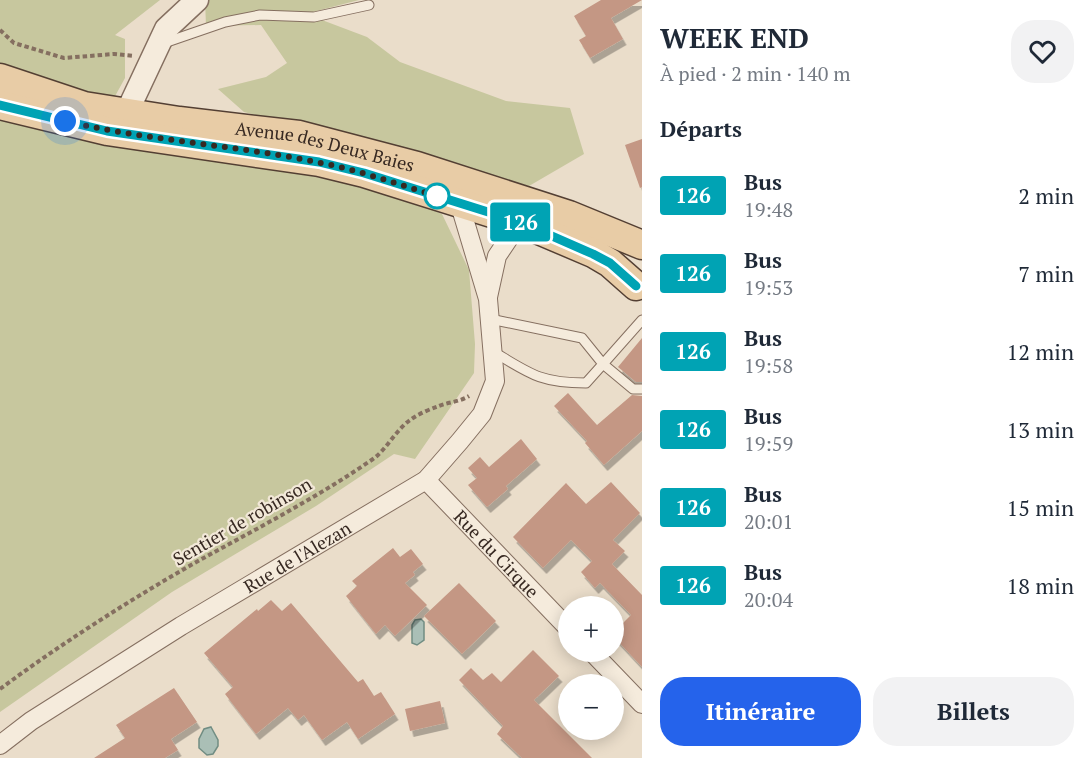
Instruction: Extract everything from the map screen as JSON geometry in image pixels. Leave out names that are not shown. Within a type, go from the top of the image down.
[{"type":"main road","name":"Avenue des Deux Baies","points":[[0,78],[84,106],[179,121],[299,135],[417,166],[569,215],[642,245]]},
{"type":"main road","name":"Avenue des Deux Baies","points":[[0,105],[107,131],[319,162],[364,173],[520,222],[610,263],[640,286]]},
{"type":"street","points":[[127,112],[166,29],[197,0]]},
{"type":"street","name":"Rue de l'Alezan","points":[[0,745],[31,721],[181,626],[426,480],[482,414],[495,381],[494,352],[488,299],[459,202]]},
{"type":"street","name":"Rue de l'Alezan","points":[[488,299],[497,256],[520,222]]},
{"type":"street","name":"Rue du Cirque","points":[[426,480],[558,618]]},
{"type":"street","points":[[602,662],[642,704]]},
{"type":"lane","points":[[155,52],[225,22],[260,15],[314,17],[369,5]]},
{"type":"lane","points":[[490,319],[582,338],[603,364],[633,389],[642,389]]},
{"type":"lane","points":[[494,352],[545,380],[586,383],[642,320]]},
{"type":"path","points":[[0,30],[14,43],[64,58],[155,52]]},
{"type":"path","name":"Sentier de robinson","points":[[0,689],[44,656],[188,567],[294,508],[375,458],[411,420],[440,405],[459,402],[495,381]]},
{"type":"green space","points":[[0,0],[160,0],[115,35],[125,39],[125,78],[114,98],[92,100],[0,64]]},
{"type":"green space","points":[[205,0],[359,0],[301,15],[314,17],[367,37],[400,62],[506,101],[570,108],[584,154],[529,186],[244,112],[218,89],[266,77],[287,63],[261,25],[206,26]]},
{"type":"green space","points":[[0,110],[241,163],[387,190],[442,214],[469,270],[475,344],[474,373],[415,459],[394,454],[316,506],[172,592],[0,712]]},
{"type":"shaded area","points":[[421,619],[424,622],[424,640],[417,645],[412,643],[412,625],[415,620]]},
{"type":"shaded area","points":[[211,727],[218,740],[218,746],[213,754],[207,755],[199,748],[199,739],[204,729]]},
{"type":"building","points":[[601,0],[642,0],[611,18],[623,39],[590,58],[579,40],[586,36],[574,16]]},
{"type":"building","points":[[642,139],[642,187],[640,188],[625,145]]},
{"type":"building","points":[[642,338],[642,382],[636,382],[618,367]]},
{"type":"building","points":[[568,393],[597,425],[632,395],[642,396],[642,431],[604,465],[585,443],[587,441],[554,406]]},
{"type":"building","points":[[521,439],[537,459],[506,486],[508,489],[487,507],[468,485],[477,478],[468,468],[480,457],[489,467]]},
{"type":"building","points":[[611,482],[640,513],[613,540],[625,551],[612,564],[642,595],[642,667],[624,648],[624,622],[631,615],[624,608],[624,596],[613,596],[600,583],[595,588],[581,572],[592,561],[571,540],[543,568],[513,537],[566,483],[586,504]]},
{"type":"building","points":[[393,548],[400,557],[411,549],[423,564],[405,583],[427,605],[395,636],[385,625],[376,634],[346,596],[357,586],[352,581]]},
{"type":"building","points":[[459,583],[496,621],[462,654],[424,616]]},
{"type":"building","points":[[271,600],[282,611],[291,603],[358,682],[363,679],[374,696],[381,692],[395,714],[358,739],[347,722],[322,740],[304,715],[298,720],[288,708],[256,734],[225,694],[233,687],[204,653]]},
{"type":"building","points":[[533,650],[558,675],[534,700],[558,724],[558,740],[574,740],[592,758],[522,758],[497,734],[503,726],[459,680],[471,668],[483,680],[492,673],[501,682]]},
{"type":"building","points":[[174,688],[197,722],[171,739],[178,750],[165,758],[94,758],[125,738],[116,725]]},
{"type":"building","points":[[440,701],[445,723],[410,731],[405,709]]},
{"type":"bus line","name":"126","points":[[0,105],[107,131],[319,162],[364,173],[520,222],[610,263],[636,286]]},
{"type":"route","points":[[65,121],[107,131],[319,162],[364,173],[443,198],[437,196]]}]
